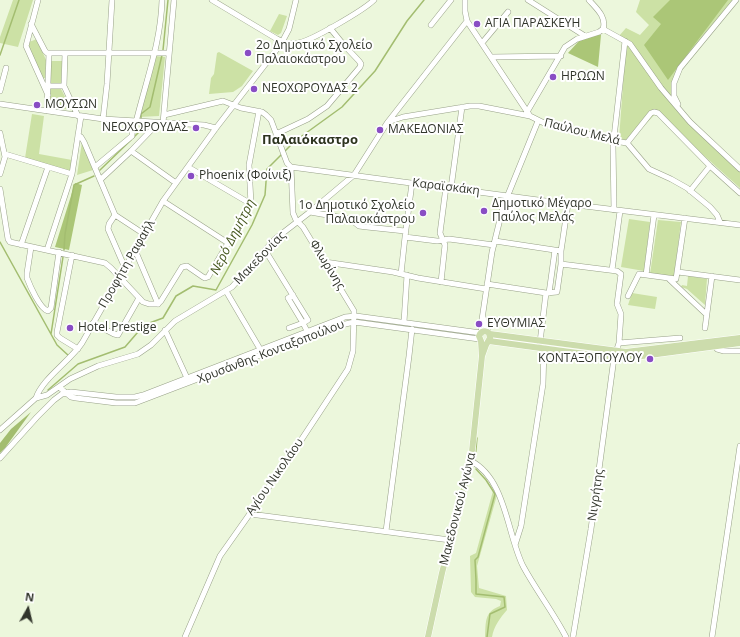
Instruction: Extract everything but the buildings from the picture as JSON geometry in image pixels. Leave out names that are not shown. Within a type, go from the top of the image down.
[{"type":"main road","name":"Χρυσάνθης Κονταξοπούλου","points":[[485,337],[540,342],[627,358],[740,343]]},
{"type":"main road","name":"Χρυσάνθης Κονταξοπούλου","points":[[485,337],[544,348],[615,355],[740,338]]},
{"type":"main road","name":"Μακεδονικού Αγώνα","points":[[428,637],[450,540],[471,461],[485,337]]},
{"type":"street","points":[[38,0],[26,46],[48,95]]},
{"type":"street","points":[[104,119],[112,0]]},
{"type":"street","points":[[95,167],[132,136],[134,122],[155,53],[162,0]]},
{"type":"street","points":[[100,180],[160,123],[164,115],[174,0]]},
{"type":"street","points":[[212,0],[283,42],[292,44],[299,43],[330,28],[364,8],[374,0]]},
{"type":"street","name":"Προφήτη Ραφαήλ","points":[[36,398],[47,382],[78,349],[120,278],[162,202],[233,105],[283,42],[289,29],[296,0]]},
{"type":"street","points":[[432,25],[451,0]]},
{"type":"street","name":"Παύλου Μελά","points":[[465,0],[467,21],[528,114],[538,121],[626,144],[649,169],[671,179],[690,191],[710,207],[718,215],[720,222]]},
{"type":"street","points":[[528,0],[585,36]]},
{"type":"street","points":[[589,0],[602,16],[604,29]]},
{"type":"street","points":[[681,110],[674,96],[676,77],[680,68],[736,0]]},
{"type":"street","points":[[482,43],[508,12]]},
{"type":"street","name":"Μακεδονίας","points":[[36,398],[44,396],[70,379],[89,369],[138,354],[151,345],[165,330],[182,316],[226,291],[238,281],[275,239],[298,222],[354,175],[387,123],[467,21]]},
{"type":"street","points":[[31,24],[45,51],[49,53],[169,53]]},
{"type":"street","points":[[276,134],[308,119],[327,106],[360,67],[361,64],[359,61],[330,28]]},
{"type":"street","points":[[387,123],[403,117],[462,107],[479,106],[528,114],[566,47],[572,42],[604,29]]},
{"type":"street","points":[[604,29],[625,41],[634,49],[661,88],[699,130],[740,169]]},
{"type":"street","points":[[561,264],[612,270],[617,210],[614,141],[625,41]]},
{"type":"street","points":[[48,111],[49,53]]},
{"type":"street","points":[[46,250],[72,174],[80,116],[64,86],[65,53]]},
{"type":"street","points":[[492,57],[561,56]]},
{"type":"street","points":[[0,91],[6,68]]},
{"type":"street","points":[[48,86],[64,86]]},
{"type":"street","points":[[164,115],[221,101],[242,109],[264,113],[269,117],[285,159],[291,167]]},
{"type":"street","points":[[0,104],[104,119],[134,122],[204,124],[216,128]]},
{"type":"street","points":[[441,282],[445,245],[440,233],[462,107]]},
{"type":"street","points":[[0,189],[9,240],[21,245],[59,252],[106,264],[139,298],[147,304],[158,304],[182,267],[187,266],[202,277],[208,277],[251,204],[249,165],[259,112]]},
{"type":"street","points":[[626,144],[651,113],[658,113],[710,166],[740,193]]},
{"type":"street","points":[[485,337],[483,314],[494,243],[502,208],[538,121]]},
{"type":"street","points":[[0,133],[5,154],[0,174]]},
{"type":"street","points":[[78,135],[82,138],[115,215],[144,234]]},
{"type":"street","points":[[131,151],[176,183]]},
{"type":"street","points":[[5,154],[72,174]]},
{"type":"street","points":[[690,191],[710,166]]},
{"type":"street","points":[[21,245],[48,167]]},
{"type":"street","points":[[188,167],[251,204]]},
{"type":"street","name":"Καραϊσκάκη","points":[[291,167],[568,204],[720,222]]},
{"type":"street","name":"Φλωρίνης","points":[[291,167],[292,212],[294,217],[303,226],[353,308],[354,319]]},
{"type":"street","points":[[401,274],[412,183]]},
{"type":"street","points":[[162,202],[228,243]]},
{"type":"street","points":[[325,262],[441,282],[554,293],[557,290],[568,204]]},
{"type":"street","points":[[310,212],[350,219],[359,226],[405,231]]},
{"type":"street","points":[[115,215],[109,224],[108,229],[125,268]]},
{"type":"street","points":[[646,275],[654,215]]},
{"type":"street","points":[[628,296],[639,274],[676,279],[685,218]]},
{"type":"street","points":[[720,222],[740,225]]},
{"type":"street","points":[[405,237],[437,241],[449,238],[561,251]]},
{"type":"street","points":[[31,247],[27,278],[42,307],[46,311],[50,308],[59,252]]},
{"type":"street","points":[[135,250],[158,304]]},
{"type":"street","points":[[265,250],[308,320],[289,328]]},
{"type":"street","points":[[540,342],[555,250]]},
{"type":"street","points":[[72,255],[57,336],[78,349]]},
{"type":"street","name":"Νιγρήτης","points":[[573,637],[591,529],[615,355],[619,343],[621,314],[617,304],[620,272],[612,270]]},
{"type":"street","points":[[678,272],[740,280]]},
{"type":"street","points":[[404,322],[407,275]]},
{"type":"street","points":[[705,328],[712,276]]},
{"type":"street","points":[[669,279],[706,314]]},
{"type":"street","points":[[226,291],[260,349]]},
{"type":"street","points":[[93,323],[118,335],[139,298]]},
{"type":"street","name":"Χρυσάνθης Κονταξοπούλου","points":[[66,393],[76,392],[116,397],[135,397],[335,320],[354,319],[404,322],[485,337]]},
{"type":"street","name":"Χρυσάνθης Κονταξοπούλου","points":[[59,387],[71,397],[116,403],[135,403],[354,319],[412,329],[485,337]]},
{"type":"street","name":"Αγίου Νικολάου","points":[[185,637],[216,563],[290,457],[349,366],[353,351],[354,319]]},
{"type":"street","points":[[303,323],[307,331]]},
{"type":"street","points":[[386,532],[412,329]]},
{"type":"street","points":[[165,330],[187,378]]},
{"type":"street","points":[[619,343],[680,338]]},
{"type":"street","points":[[716,346],[717,350],[720,351],[740,351]]},
{"type":"street","points":[[515,546],[521,526],[543,384],[544,348]]},
{"type":"street","points":[[0,458],[54,400],[66,393]]},
{"type":"street","points":[[0,430],[36,398]]},
{"type":"street","points":[[712,637],[740,446]]},
{"type":"street","points":[[471,461],[484,471],[498,492],[522,564],[530,580],[566,637]]},
{"type":"street","points":[[250,514],[450,540]]},
{"type":"shaded area","points":[[13,0],[33,0],[18,47],[0,43],[0,37]]},
{"type":"shaded area","points":[[640,0],[739,0],[682,70],[677,80],[676,91],[680,112],[740,169],[740,188],[691,144],[658,111],[630,141],[619,139],[626,44],[619,36],[626,28],[640,35],[649,25],[636,12]]},
{"type":"shaded area","points":[[670,0],[728,0],[668,80],[644,45],[661,24],[653,17]]},
{"type":"shaded area","points":[[279,14],[287,16],[281,33],[278,35],[270,31]]},
{"type":"shaded area","points":[[601,35],[598,67],[568,53],[579,41]]},
{"type":"shaded area","points":[[37,39],[46,60],[45,78],[42,79],[27,47],[29,42]]},
{"type":"shaded area","points":[[219,52],[253,71],[242,86],[233,92],[209,94],[211,78],[214,74],[217,53]]},
{"type":"shaded area","points":[[155,56],[165,57],[159,116],[139,117]]},
{"type":"shaded area","points":[[51,61],[62,61],[61,89],[72,110],[50,107]]},
{"type":"shaded area","points":[[32,114],[44,116],[39,154],[72,160],[70,171],[25,158]]},
{"type":"shaded area","points":[[82,142],[93,170],[77,175]]},
{"type":"shaded area","points":[[75,183],[82,185],[69,250],[55,247]]},
{"type":"shaded area","points":[[629,219],[650,222],[644,271],[621,267]]},
{"type":"shaded area","points":[[658,220],[681,222],[674,276],[650,274]]},
{"type":"shaded area","points":[[688,276],[707,279],[705,305],[687,289],[681,287],[682,285],[687,286]]},
{"type":"shaded area","points":[[632,293],[657,297],[655,309],[628,305]]},
{"type":"shaded area","points":[[31,412],[0,453],[0,443],[11,429]]},
{"type":"shaded area","points":[[493,491],[497,495],[477,566],[479,588],[506,596],[507,610],[494,629],[492,637],[485,637],[488,614],[500,606],[501,601],[496,599],[475,597],[471,592],[470,556],[476,553]]},
{"type":"waterway","points":[[0,55],[19,0]]},
{"type":"waterway","points":[[163,50],[168,0]]},
{"type":"waterway","name":"Νερό Δημήτρη","points":[[284,152],[295,141],[342,107],[375,71],[407,21],[424,0]]},
{"type":"waterway","points":[[141,118],[141,114],[150,107],[162,55]]},
{"type":"waterway","points":[[133,138],[139,132],[140,126]]},
{"type":"waterway","points":[[100,170],[131,140]]},
{"type":"waterway","name":"Νερό Δημήτρη","points":[[48,390],[78,364],[125,347],[144,325],[163,318],[176,296],[193,286],[216,290],[252,225],[265,195],[267,169],[282,154]]},
{"type":"waterway","points":[[64,250],[65,234],[74,185],[94,176]]},
{"type":"waterway","points":[[0,242],[57,345],[69,356]]},
{"type":"waterway","points":[[51,334],[63,257]]},
{"type":"waterway","points":[[475,460],[477,438]]},
{"type":"waterway","points":[[476,469],[486,480],[495,494],[478,557],[475,560],[476,594],[504,597],[505,607],[490,614],[487,637]]},
{"type":"place","name":"ΑΓΙΑ ΠΑΡΑΣΚΕΥΗ","points":[[477,24]]},
{"type":"place","name":"2ο Δημοτικό Σχολείο Παλαιοκάστρου","points":[[248,53]]},
{"type":"place","name":"ΗΡΩΩΝ","points":[[553,77]]},
{"type":"place","name":"ΝΕΟΧΩΡΟΥΔΑΣ 2","points":[[254,89]]},
{"type":"place","name":"ΜΟΥΣΩΝ","points":[[37,105]]},
{"type":"place","name":"ΝΕΟΧΩΡΟΥΔΑΣ","points":[[196,128]]},
{"type":"place","name":"ΜΑΚΕΔΟΝΙΑΣ","points":[[380,130]]},
{"type":"place","name":"Phoenix (Φοίνιξ)","points":[[191,176]]},
{"type":"place","name":"Δημοτικό Μέγαρο Παύλος Μελάς","points":[[484,211]]},
{"type":"place","name":"1ο Δημοτικό Σχολείο Παλαιοκάστρου","points":[[423,213]]},
{"type":"place","name":"ΕΥΘΥΜΙΑΣ","points":[[479,324]]},
{"type":"place","name":"Hotel Prestige","points":[[70,328]]},
{"type":"place","name":"ΚΟΝΤΑΞΟΠΟΥΛΟΥ","points":[[650,359]]},
{"type":"district","name":"Παλαιόκαστρο","points":[[310,140]]}]
